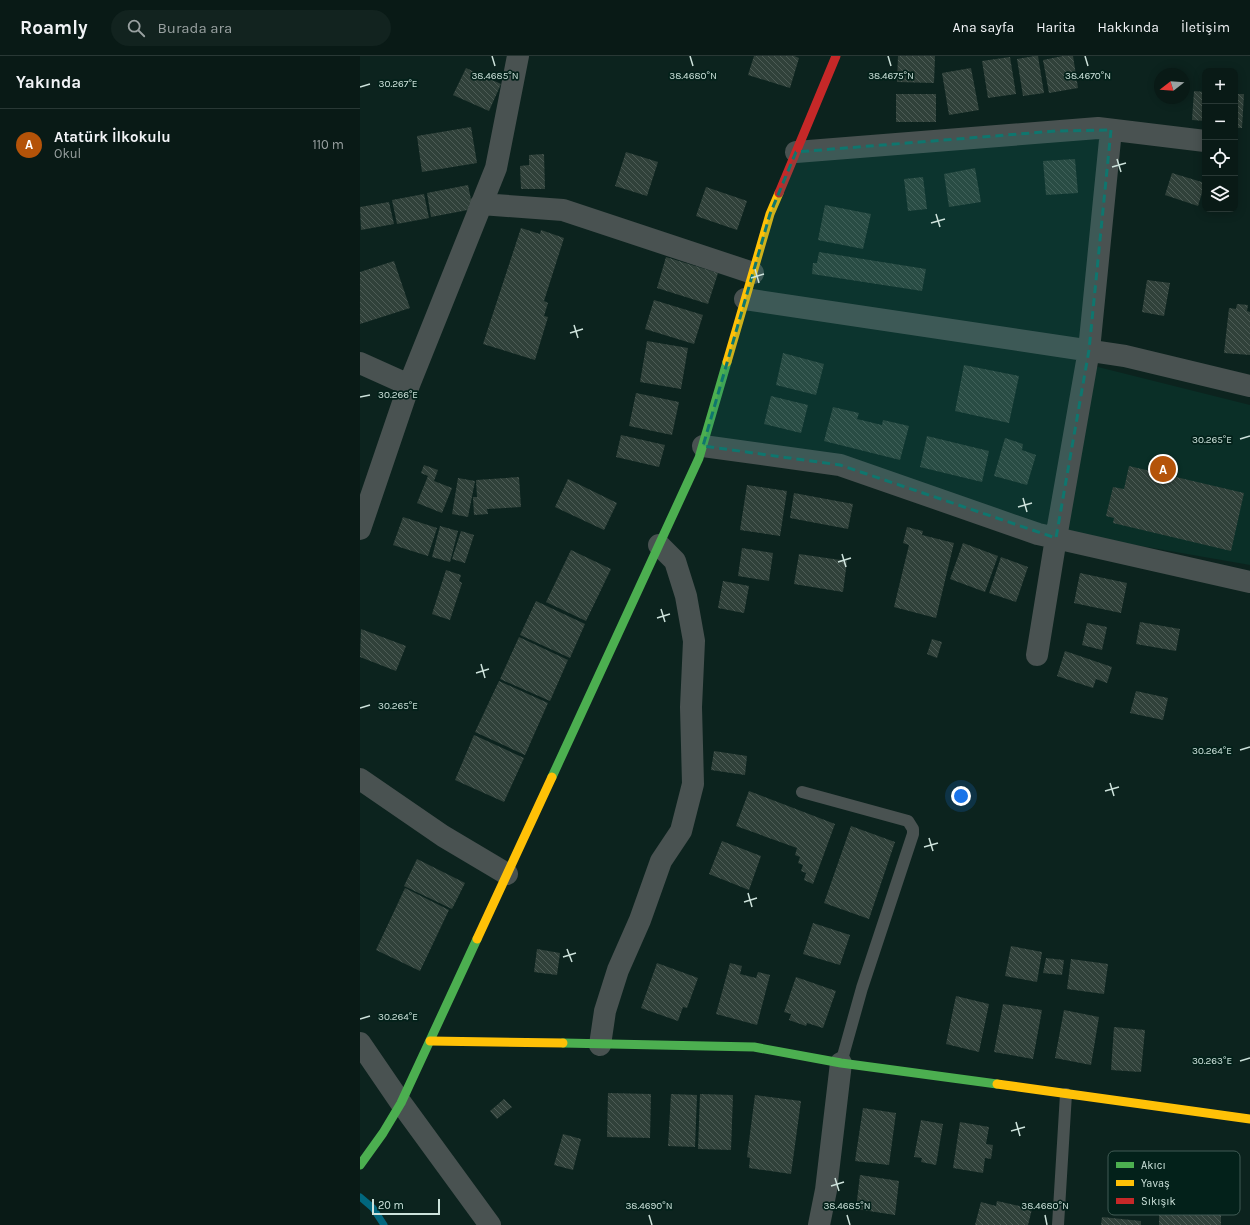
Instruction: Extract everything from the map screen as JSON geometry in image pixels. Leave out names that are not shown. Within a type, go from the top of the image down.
[{"type":"street","points":[[360,529],[409,385],[496,168],[518,56]]},
{"type":"street","points":[[360,1165],[384,1133],[401,1103],[699,458],[770,214],[836,56]]},
{"type":"street","points":[[796,152],[1056,130],[1098,128],[1202,141]]},
{"type":"street","points":[[1037,655],[1089,350],[1111,130]]},
{"type":"street","points":[[481,204],[563,210],[753,273]]},
{"type":"street","points":[[745,299],[1125,356],[1250,386]]},
{"type":"street","points":[[360,363],[409,385]]},
{"type":"street","points":[[703,446],[840,465],[1038,534],[1250,582]]},
{"type":"street","points":[[600,1045],[605,1011],[618,970],[640,920],[661,862],[681,831],[693,784],[692,707],[694,641],[686,596],[675,561],[659,545]]},
{"type":"street","points":[[360,779],[443,836],[507,874]]},
{"type":"street","points":[[430,1041],[754,1047],[841,1063],[1250,1119]]},
{"type":"street","points":[[360,1043],[401,1103],[490,1225]]},
{"type":"street","points":[[819,1225],[826,1190],[841,1063]]},
{"type":"lane","points":[[802,792],[908,821],[913,830],[913,834],[862,988],[841,1063]]},
{"type":"lane","points":[[1058,1225],[1066,1094]]},
{"type":"highlighted area","points":[[1111,130],[1089,350],[1056,538],[840,465],[703,446],[770,214],[796,152],[1056,131]]},
{"type":"shaded area","points":[[1090,365],[1250,405],[1250,565],[1066,533]]},
{"type":"building","points":[[754,56],[794,56],[799,58],[790,88],[748,75]]},
{"type":"building","points":[[898,56],[935,56],[934,83],[897,82]]},
{"type":"building","points":[[1038,56],[1044,93],[1023,96],[1017,59]]},
{"type":"building","points":[[1063,56],[1073,56],[1078,88],[1049,93],[1043,60]]},
{"type":"building","points":[[1010,57],[1016,94],[988,98],[982,61]]},
{"type":"building","points":[[466,68],[501,84],[489,111],[453,95]]},
{"type":"building","points":[[971,68],[979,110],[949,115],[942,73]]},
{"type":"building","points":[[1194,91],[1202,92],[1202,121],[1192,120]]},
{"type":"building","points":[[896,94],[936,94],[936,122],[896,122]]},
{"type":"building","points":[[1238,94],[1244,94],[1242,128],[1238,128]]},
{"type":"building","points":[[471,127],[477,163],[422,172],[417,136]]},
{"type":"building","points":[[626,152],[658,162],[647,196],[615,186]]},
{"type":"building","points":[[544,154],[545,189],[521,189],[520,166],[529,165],[529,155]]},
{"type":"building","points":[[1075,159],[1078,193],[1046,195],[1043,161]]},
{"type":"building","points":[[975,168],[981,202],[949,207],[944,174]]},
{"type":"building","points":[[1172,173],[1202,182],[1202,193],[1198,206],[1165,195]]},
{"type":"building","points":[[923,177],[927,209],[908,211],[904,179]]},
{"type":"building","points":[[468,185],[473,209],[431,217],[427,193]]},
{"type":"building","points":[[706,187],[747,201],[737,230],[696,216]]},
{"type":"building","points":[[424,194],[429,218],[397,224],[392,200]]},
{"type":"building","points":[[389,202],[394,224],[361,230],[360,207]]},
{"type":"building","points":[[825,205],[871,214],[863,249],[818,240]]},
{"type":"building","points":[[521,228],[540,234],[541,230],[564,238],[544,301],[548,303],[544,316],[548,317],[535,360],[483,344]]},
{"type":"building","points":[[819,252],[926,269],[922,291],[812,274],[813,263],[817,263]]},
{"type":"building","points":[[666,257],[718,273],[708,304],[657,288]]},
{"type":"building","points":[[394,261],[410,308],[360,324],[360,272]]},
{"type":"building","points":[[1147,280],[1170,283],[1164,316],[1142,312]]},
{"type":"building","points":[[654,300],[703,315],[694,344],[645,329]]},
{"type":"building","points":[[1237,304],[1248,305],[1247,311],[1250,312],[1250,355],[1224,353],[1229,308],[1236,309]]},
{"type":"building","points":[[647,341],[688,348],[681,389],[640,382]]},
{"type":"building","points":[[783,353],[824,364],[816,395],[776,385]]},
{"type":"building","points":[[964,365],[1019,376],[1009,423],[955,411]]},
{"type":"building","points":[[636,393],[679,402],[672,435],[629,426]]},
{"type":"building","points":[[771,396],[808,405],[801,433],[764,424]]},
{"type":"building","points":[[833,407],[859,413],[857,419],[882,425],[883,420],[909,426],[900,460],[824,441]]},
{"type":"building","points":[[621,435],[665,445],[659,467],[616,457]]},
{"type":"building","points":[[927,436],[989,451],[982,482],[920,467]]},
{"type":"building","points":[[1005,438],[1023,444],[1022,450],[1036,455],[1027,485],[994,476]]},
{"type":"building","points":[[424,465],[438,470],[434,481],[452,488],[442,513],[417,503],[428,476],[421,473]]},
{"type":"building","points":[[1129,466],[1244,493],[1231,551],[1113,523],[1114,518],[1106,516],[1113,487],[1124,489]]},
{"type":"building","points":[[519,477],[521,507],[487,509],[488,514],[474,515],[473,497],[477,497],[476,480]]},
{"type":"building","points":[[458,478],[475,481],[468,517],[452,514]]},
{"type":"building","points":[[568,479],[617,503],[604,530],[555,507]]},
{"type":"building","points":[[747,485],[787,491],[780,536],[740,530]]},
{"type":"building","points":[[794,493],[853,504],[848,529],[790,518]]},
{"type":"building","points":[[403,517],[437,528],[428,556],[393,545]]},
{"type":"building","points":[[440,526],[458,531],[450,562],[432,557]]},
{"type":"building","points":[[907,527],[923,531],[922,535],[954,543],[936,618],[894,607],[909,545],[903,543]]},
{"type":"building","points":[[461,531],[474,535],[465,563],[452,559]]},
{"type":"building","points":[[963,543],[998,556],[985,592],[950,579]]},
{"type":"building","points":[[742,548],[773,553],[769,581],[738,576]]},
{"type":"building","points":[[571,550],[611,569],[586,621],[546,602]]},
{"type":"building","points":[[799,554],[847,561],[843,592],[794,584]]},
{"type":"building","points":[[1001,557],[1028,567],[1016,602],[989,593]]},
{"type":"building","points":[[446,570],[461,575],[459,581],[462,583],[450,620],[432,614]]},
{"type":"building","points":[[1080,573],[1127,583],[1121,613],[1074,603]]},
{"type":"building","points":[[723,581],[749,586],[744,613],[718,608]]},
{"type":"building","points":[[536,601],[585,624],[570,658],[520,635]]},
{"type":"building","points":[[1140,622],[1180,629],[1176,651],[1136,644]]},
{"type":"building","points":[[1087,623],[1107,627],[1102,650],[1082,645]]},
{"type":"building","points":[[361,629],[406,646],[396,671],[360,657]]},
{"type":"building","points":[[519,637],[568,660],[550,701],[500,679]]},
{"type":"building","points":[[932,639],[942,642],[937,658],[927,654]]},
{"type":"building","points":[[1065,651],[1112,667],[1107,683],[1096,679],[1093,688],[1057,676]]},
{"type":"building","points":[[499,681],[548,703],[525,755],[475,732]]},
{"type":"building","points":[[1136,691],[1168,698],[1163,720],[1130,713]]},
{"type":"building","points":[[474,735],[524,758],[504,802],[455,780]]},
{"type":"building","points":[[714,751],[747,756],[745,775],[711,770]]},
{"type":"building","points":[[749,791],[835,824],[813,884],[804,880],[806,873],[801,871],[803,865],[798,863],[800,857],[795,855],[797,848],[736,826]]},
{"type":"building","points":[[851,826],[895,842],[869,919],[824,903]]},
{"type":"building","points":[[722,841],[761,856],[749,890],[709,874]]},
{"type":"building","points":[[417,859],[465,883],[452,909],[404,886]]},
{"type":"building","points":[[405,888],[449,910],[420,971],[376,950]]},
{"type":"building","points":[[813,923],[850,935],[840,965],[803,954]]},
{"type":"building","points":[[1011,946],[1042,952],[1037,982],[1005,976]]},
{"type":"building","points":[[537,949],[560,953],[557,975],[534,972]]},
{"type":"building","points":[[1046,958],[1064,960],[1062,975],[1043,973]]},
{"type":"building","points":[[1071,959],[1108,964],[1104,994],[1067,989]]},
{"type":"building","points":[[657,963],[698,978],[687,1008],[683,1007],[678,1021],[641,1008]]},
{"type":"building","points":[[730,963],[742,966],[740,974],[756,978],[758,972],[770,975],[757,1025],[716,1014]]},
{"type":"building","points":[[796,977],[836,991],[823,1028],[807,1023],[806,1026],[789,1020],[791,1014],[784,1012]]},
{"type":"building","points":[[956,996],[989,1004],[979,1052],[946,1044]]},
{"type":"building","points":[[1003,1004],[1042,1010],[1033,1059],[994,1052]]},
{"type":"building","points":[[1064,1010],[1099,1017],[1091,1065],[1055,1058]]},
{"type":"building","points":[[1114,1027],[1145,1030],[1141,1072],[1111,1070]]},
{"type":"building","points":[[608,1093],[651,1094],[650,1138],[607,1137]]},
{"type":"building","points":[[671,1094],[697,1095],[695,1147],[668,1146]]},
{"type":"building","points":[[700,1094],[733,1095],[731,1150],[698,1149]]},
{"type":"building","points":[[755,1095],[801,1101],[791,1174],[749,1168],[750,1158],[747,1157]]},
{"type":"building","points":[[504,1099],[512,1107],[497,1119],[490,1111]]},
{"type":"building","points":[[863,1108],[896,1113],[889,1165],[855,1161]]},
{"type":"building","points":[[921,1120],[943,1124],[936,1165],[921,1162],[922,1158],[914,1157]]},
{"type":"building","points":[[960,1122],[989,1127],[986,1144],[993,1145],[991,1159],[985,1158],[983,1173],[953,1168]]},
{"type":"building","points":[[563,1134],[581,1139],[573,1170],[554,1165]]},
{"type":"building","points":[[860,1175],[899,1181],[895,1215],[856,1209]]},
{"type":"building","points":[[997,1201],[1032,1209],[1028,1225],[975,1225],[981,1202],[996,1206]]},
{"type":"building","points":[[1159,1215],[1221,1215],[1221,1225],[1159,1225]]},
{"type":"building","points":[[1102,1217],[1141,1221],[1141,1225],[1101,1225]]},
{"type":"waterway","points":[[360,1197],[373,1208],[384,1225]]},
{"type":"traffic: fast","points":[[552,777],[699,458],[727,362]]},
{"type":"traffic: fast","points":[[360,1165],[383,1133],[401,1103],[477,939]]},
{"type":"traffic: fast","points":[[563,1043],[754,1047],[841,1063],[997,1084]]},
{"type":"traffic: slow","points":[[727,362],[770,214],[779,193]]},
{"type":"traffic: slow","points":[[477,939],[552,777]]},
{"type":"traffic: slow","points":[[430,1041],[563,1043]]},
{"type":"traffic: slow","points":[[997,1084],[1250,1119]]},
{"type":"traffic: jam","points":[[779,193],[836,56]]},
{"type":"place","name":"Atatürk İlkokulu","points":[[1163,469]]}]
